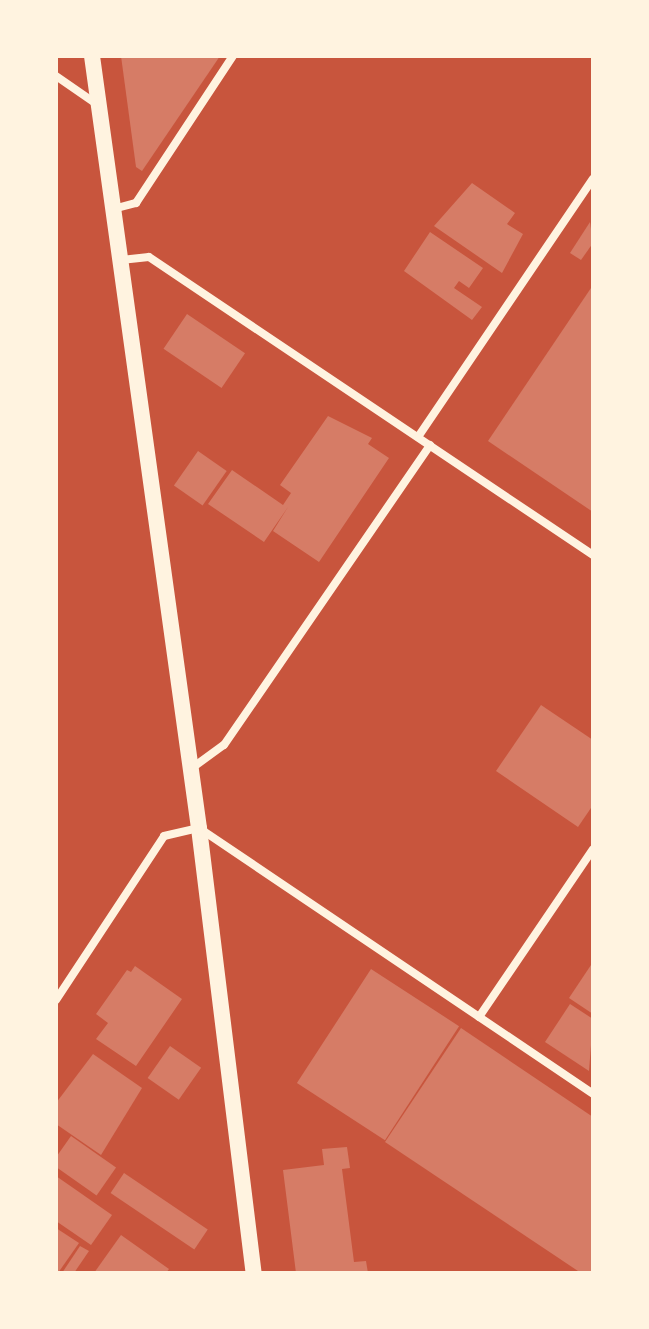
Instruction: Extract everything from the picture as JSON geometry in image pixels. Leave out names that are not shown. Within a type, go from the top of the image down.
[{"type":"main road","points":[[92,56],[199,828],[254,1273]]},
{"type":"street","points":[[113,209],[136,203],[233,56]]},
{"type":"street","points":[[56,76],[98,105]]},
{"type":"street","points":[[418,437],[593,179]]},
{"type":"street","points":[[119,260],[149,257],[593,555]]},
{"type":"street","points":[[189,770],[224,745],[430,445]]},
{"type":"street","points":[[56,1000],[164,836],[199,828],[593,1094]]},
{"type":"street","points":[[479,1017],[593,849]]},
{"type":"building","points":[[121,56],[220,56],[142,171],[136,167]]},
{"type":"building","points":[[472,183],[515,213],[507,224],[523,234],[502,273],[434,226]]},
{"type":"building","points":[[590,222],[593,243],[581,260],[570,253]]},
{"type":"building","points":[[430,232],[483,268],[469,288],[459,281],[454,288],[482,307],[472,320],[404,271]]},
{"type":"building","points":[[593,285],[593,512],[488,441]]},
{"type":"building","points":[[187,314],[245,353],[222,388],[164,349]]},
{"type":"building","points":[[328,416],[372,438],[368,444],[389,458],[319,562],[273,531],[288,507],[264,542],[208,504],[232,470],[283,505],[291,493],[280,485]]},
{"type":"building","points":[[198,451],[227,471],[203,505],[174,485]]},
{"type":"building","points":[[541,705],[593,740],[593,805],[578,827],[496,771]]},
{"type":"building","points":[[593,962],[593,1014],[569,998]]},
{"type":"building","points":[[135,966],[182,999],[136,1066],[96,1039],[108,1023],[96,1014],[127,970],[131,972]]},
{"type":"building","points":[[371,969],[459,1026],[385,1140],[297,1083]]},
{"type":"building","points":[[570,1004],[593,1019],[589,1071],[545,1042]]},
{"type":"building","points":[[461,1028],[593,1117],[593,1273],[581,1273],[385,1142]]},
{"type":"building","points":[[170,1046],[201,1068],[179,1100],[148,1078]]},
{"type":"building","points":[[93,1054],[142,1088],[101,1155],[56,1124],[56,1103]]},
{"type":"building","points":[[71,1136],[116,1168],[97,1195],[56,1167],[56,1157]]},
{"type":"building","points":[[347,1147],[350,1168],[342,1169],[354,1262],[366,1261],[368,1273],[296,1273],[283,1170],[324,1165],[322,1149]]},
{"type":"building","points":[[124,1173],[208,1229],[194,1249],[111,1193]]},
{"type":"building","points":[[56,1176],[112,1215],[91,1245],[56,1221]]},
{"type":"building","points":[[56,1228],[79,1243],[58,1273],[56,1273]]},
{"type":"building","points":[[121,1235],[169,1269],[166,1273],[94,1273]]},
{"type":"building","points":[[80,1246],[89,1251],[74,1273],[62,1273]]}]
